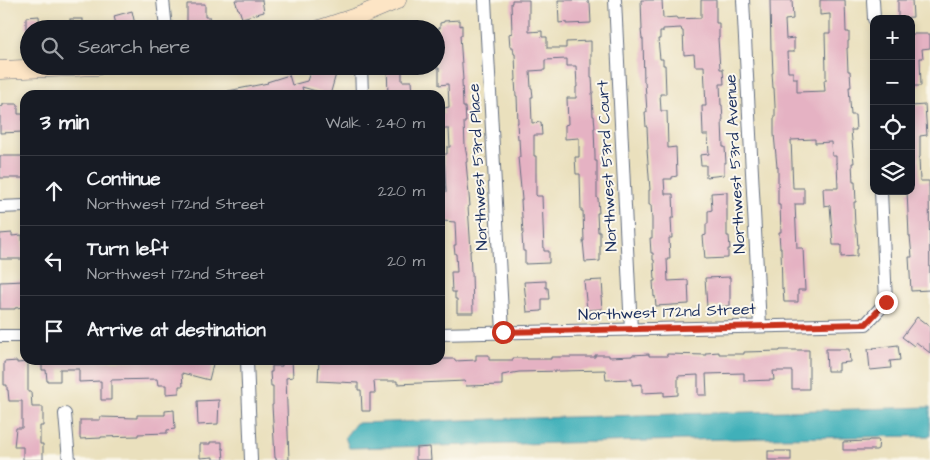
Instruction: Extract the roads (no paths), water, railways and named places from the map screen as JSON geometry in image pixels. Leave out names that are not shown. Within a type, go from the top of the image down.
[{"type":"street","points":[[163,0],[165,20]]},
{"type":"street","points":[[362,20],[397,0]]},
{"type":"street","name":"Northwest 53rd Place","points":[[485,0],[503,332]]},
{"type":"street","name":"Northwest 53rd Court","points":[[615,0],[630,330]]},
{"type":"street","name":"Northwest 53rd Avenue","points":[[743,0],[760,326]]},
{"type":"street","points":[[873,0],[874,15]]},
{"type":"street","points":[[0,70],[20,69]]},
{"type":"street","points":[[361,75],[362,90]]},
{"type":"street","name":"Northwest 172nd Street","points":[[445,334],[866,324],[886,302],[881,195]]},
{"type":"street","points":[[0,207],[20,206]]},
{"type":"street","points":[[0,336],[20,336]]},
{"type":"street","points":[[247,365],[251,460]]},
{"type":"street","points":[[65,414],[69,460]]},
{"type":"water","points":[[930,407],[930,436],[349,448],[345,437],[356,423]]}]
